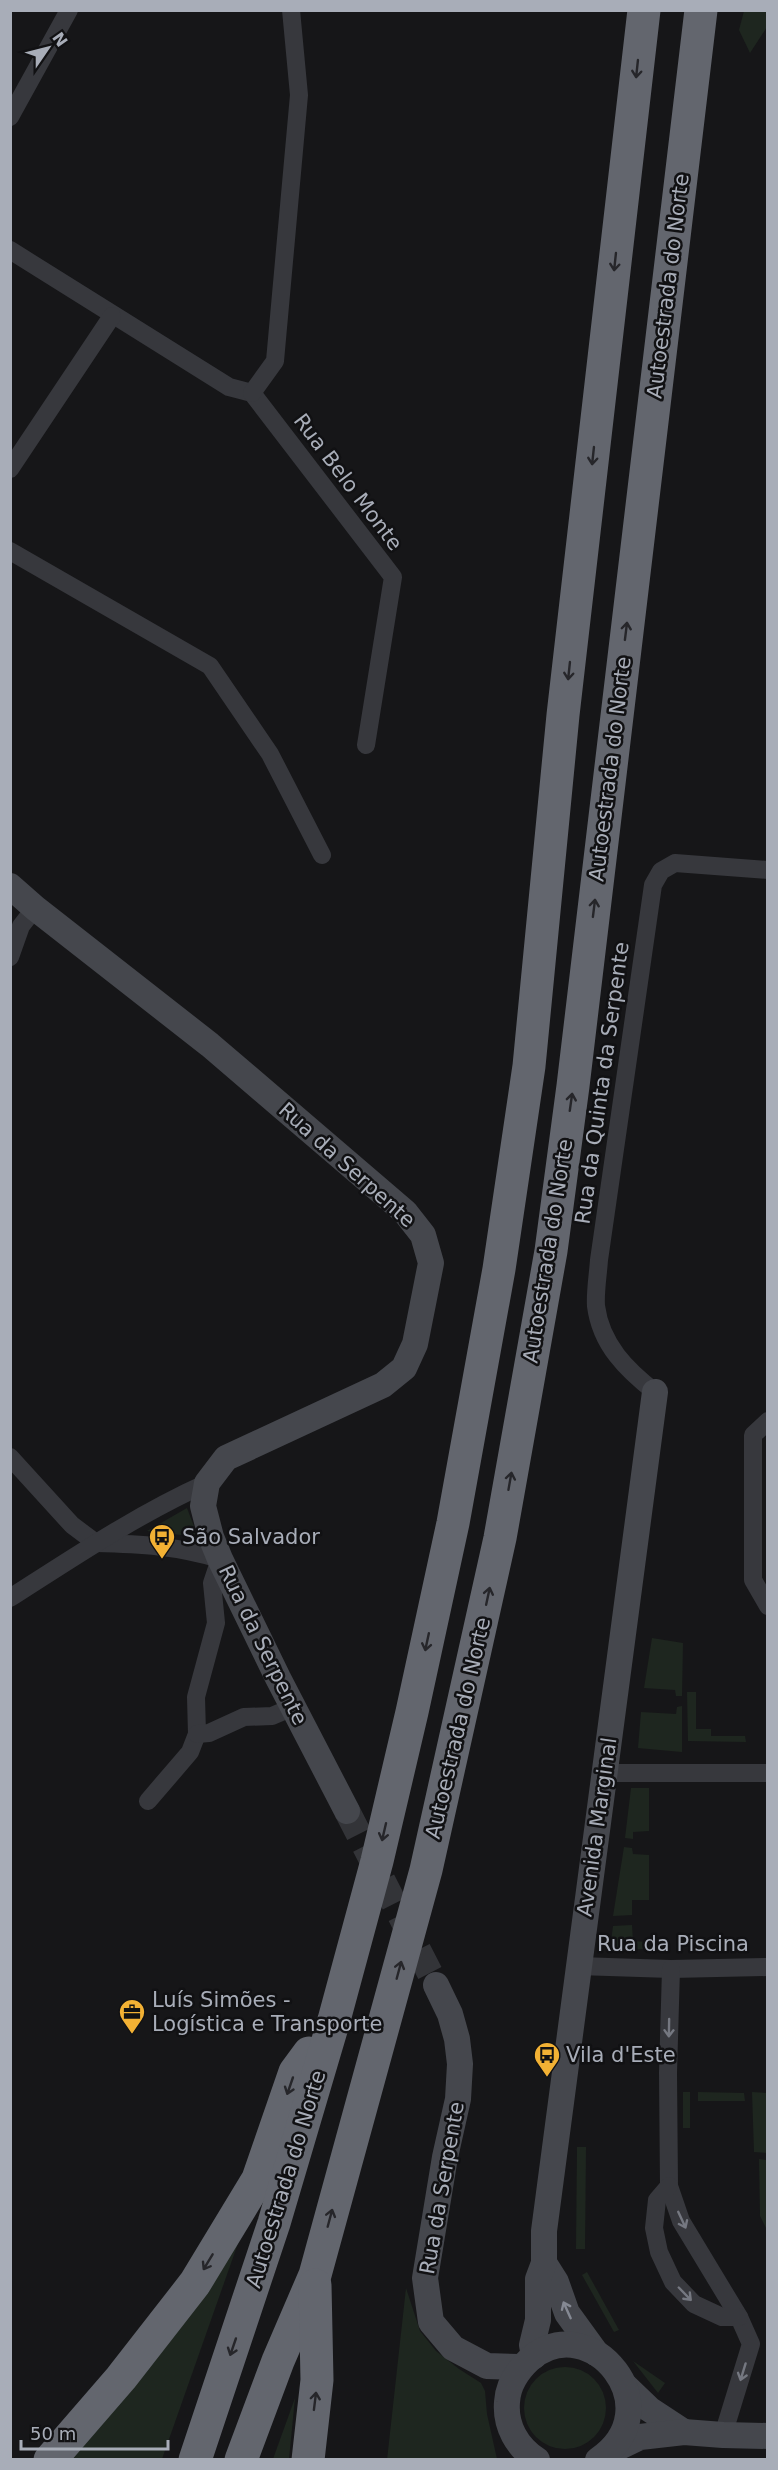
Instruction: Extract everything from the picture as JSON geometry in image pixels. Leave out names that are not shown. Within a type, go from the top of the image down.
[{"type":"highway","name":"Autoestrada do Norte","points":[[195,2460],[263,2257],[334,2020],[377,1861],[453,1523],[499,1269],[529,1066],[565,704],[644,10]]},
{"type":"highway","name":"Autoestrada do Norte","points":[[241,2460],[278,2361],[315,2275],[426,1870],[500,1538],[547,1274],[573,1086],[701,10]]},
{"type":"highway","points":[[695,59],[716,10]]},
{"type":"highway","points":[[50,2460],[121,2378],[195,2283],[258,2179],[295,2072],[334,2020]]},
{"type":"highway","points":[[308,2460],[317,2380],[315,2275]]},
{"type":"street","points":[[10,117],[69,10]]},
{"type":"street","points":[[10,250],[229,387],[252,393],[275,361],[299,95],[291,10]]},
{"type":"street","points":[[10,469],[112,315]]},
{"type":"street","name":"Rua Belo Monte","points":[[252,393],[393,578],[366,745]]},
{"type":"street","points":[[10,551],[210,666],[270,754],[322,855]]},
{"type":"street","name":"Rua da Quinta da Serpente","points":[[655,1392],[627,1370],[605,1338],[596,1306],[599,1260],[653,885],[661,871],[675,863],[768,870]]},
{"type":"street","name":"Rua da Serpente","points":[[10,886],[34,908],[210,1045],[405,1212],[423,1235],[431,1263],[415,1344],[404,1368],[383,1385],[226,1458],[207,1483],[203,1506],[211,1537],[220,1559],[347,1811]]},
{"type":"street","points":[[10,957],[21,926],[34,908]]},
{"type":"street","name":"Avenida Marginal","points":[[527,2362],[538,2320],[538,2279],[544,2263],[544,2231],[655,1392]]},
{"type":"street","points":[[768,1421],[753,1435],[753,1580],[768,1606]]},
{"type":"street","points":[[10,1457],[72,1525],[96,1543],[166,1546],[220,1559],[212,1583],[216,1623],[196,1697],[197,1734],[190,1752],[148,1801]]},
{"type":"street","points":[[10,1598],[96,1543],[182,1494],[207,1483]]},
{"type":"street","points":[[197,1734],[209,1733],[244,1717],[272,1716],[293,1707]]},
{"type":"street","points":[[605,1773],[768,1773]]},
{"type":"street","name":"Rua da Piscina","points":[[578,1966],[671,1969],[768,1967]]},
{"type":"street","points":[[671,1969],[668,2073],[669,2186],[681,2221],[739,2317],[751,2344],[723,2435]]},
{"type":"street","name":"Rua da Serpente","points":[[436,1985],[450,2014],[457,2039],[460,2064],[458,2099],[445,2157],[425,2278],[431,2322],[453,2348],[487,2366],[507,2395]]},
{"type":"street","points":[[669,2186],[657,2200],[654,2228],[659,2252],[673,2283],[694,2304],[722,2318],[739,2317]]},
{"type":"street","name":"Avenida Marginal","points":[[544,2263],[556,2283],[567,2313],[596,2353],[614,2367],[625,2386],[649,2409],[684,2432]]},
{"type":"street","name":"Rua da Serpente","points":[[487,2366],[527,2362],[556,2347],[576,2346],[596,2353]]},
{"type":"street","points":[[511,2460],[507,2395],[512,2380],[527,2362]]},
{"type":"street","points":[[604,2456],[621,2438],[627,2421],[629,2403],[625,2386]]},
{"type":"street","points":[[508,2421],[514,2438],[526,2452],[537,2460]]},
{"type":"street","points":[[604,2456],[640,2437],[684,2432],[768,2436]]},
{"type":"shaded area","points":[[744,11],[767,11],[767,27],[750,53],[739,30]]},
{"type":"shaded area","points":[[187,1508],[198,1537],[147,1531]]},
{"type":"shaded area","points":[[652,1638],[683,1643],[682,1696],[676,1696],[675,1690],[644,1688]]},
{"type":"shaded area","points":[[687,1692],[696,1692],[696,1729],[711,1729],[711,1736],[745,1736],[746,1742],[688,1741]]},
{"type":"shaded area","points":[[682,1706],[682,1752],[638,1748],[641,1712],[676,1714],[677,1707]]},
{"type":"shaded area","points":[[631,1788],[649,1788],[649,1831],[633,1832],[633,1839],[625,1838]]},
{"type":"shaded area","points":[[624,1847],[632,1848],[633,1854],[649,1855],[649,1900],[632,1900],[632,1915],[613,1916]]},
{"type":"shaded area","points":[[632,1925],[633,1941],[648,1942],[648,1949],[610,1950],[613,1926]]},
{"type":"shaded area","points":[[683,2092],[690,2092],[690,2128],[683,2128]]},
{"type":"shaded area","points":[[698,2092],[744,2093],[745,2101],[698,2101]]},
{"type":"shaded area","points":[[752,2092],[767,2093],[767,2153],[754,2152]]},
{"type":"shaded area","points":[[577,2147],[586,2147],[585,2249],[576,2249]]},
{"type":"shaded area","points":[[759,2159],[767,2160],[767,2230],[760,2216]]},
{"type":"shaded area","points":[[242,2232],[162,2459],[64,2460]]},
{"type":"shaded area","points":[[587,2272],[619,2330],[614,2332],[582,2275]]},
{"type":"shaded area","points":[[406,2288],[420,2331],[436,2351],[481,2383],[485,2391],[487,2414],[497,2459],[387,2460]]},
{"type":"shaded area","points":[[633,2361],[665,2383],[658,2393]]},
{"type":"shaded area","points":[[565,2367],[581,2370],[594,2379],[603,2392],[606,2408],[603,2424],[594,2437],[581,2446],[565,2449],[549,2446],[536,2437],[527,2424],[524,2408],[527,2392],[536,2379],[549,2370]]},
{"type":"shaded area","points":[[295,2398],[289,2459],[273,2459]]},
{"type":"tunnel","points":[[347,1811],[436,1985]]},
{"type":"place","name":"São Salvador","points":[[162,1560]]},
{"type":"place","name":"Luís Simões - Logística e Transporte","points":[[132,2035]]},
{"type":"place","name":"Vila d'Este","points":[[547,2078]]}]
